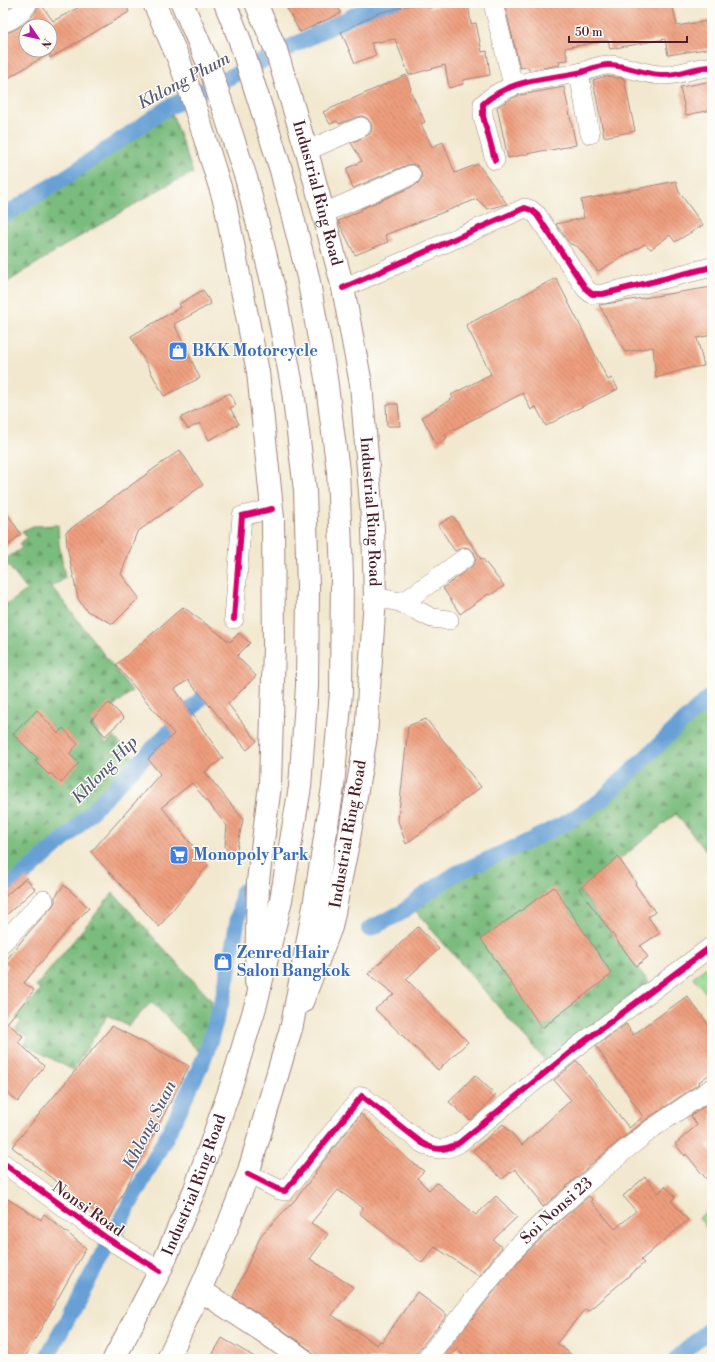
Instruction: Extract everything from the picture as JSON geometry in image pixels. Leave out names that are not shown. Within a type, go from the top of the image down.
[{"type":"main road","name":"Industrial Ring Road","points":[[154,3],[179,60],[193,98],[225,204],[258,372],[272,509],[274,670],[270,785],[258,881],[256,1004]]},
{"type":"main road","name":"Industrial Ring Road","points":[[114,1359],[160,1271],[195,1189],[230,1089],[256,1004],[280,900],[300,787],[307,686],[308,587],[305,490],[293,392],[274,289],[247,180],[210,68],[182,3]]},
{"type":"main road","name":"Industrial Ring Road","points":[[168,1359],[227,1228],[248,1174],[265,1121],[292,1025],[314,907],[333,787],[341,692],[342,575],[338,470],[326,378],[308,277],[280,170],[239,38],[225,3]]},
{"type":"main road","name":"Industrial Ring Road","points":[[256,3],[278,55],[324,213],[343,288],[361,384],[373,529],[375,597],[366,736],[349,838],[331,927],[292,1025]]},
{"type":"main road","points":[[200,1290],[266,1333],[302,1359]]},
{"type":"street","points":[[3,23],[17,17],[28,3]]},
{"type":"street","points":[[493,3],[513,85]]},
{"type":"street","points":[[494,160],[483,116],[483,104],[494,94],[513,85],[578,73],[608,65],[623,66],[660,75],[676,75],[700,67],[712,67]]},
{"type":"street","points":[[578,73],[590,134]]},
{"type":"street","points":[[306,151],[361,127]]},
{"type":"street","points":[[324,213],[411,175]]},
{"type":"street","points":[[343,288],[525,208],[531,210],[537,215],[586,289],[592,294],[603,294],[712,267]]},
{"type":"street","points":[[234,619],[242,516],[272,509]]},
{"type":"street","points":[[400,602],[408,599],[465,558]]},
{"type":"street","points":[[375,597],[400,602],[415,611],[432,618],[449,620]]},
{"type":"street","points":[[3,942],[44,900]]},
{"type":"street","points":[[248,1174],[285,1191],[362,1096],[422,1143],[431,1148],[449,1149],[459,1143],[578,1046],[711,949]]},
{"type":"street","name":"Soi Nonsi 23","points":[[426,1359],[513,1251],[548,1217],[624,1151],[654,1128],[712,1088]]},
{"type":"street","name":"Nonsi Road","points":[[3,1163],[111,1242],[160,1271]]},
{"type":"green space","points":[[172,113],[193,173],[169,184],[62,247],[3,285],[3,223],[42,196]]},
{"type":"green space","points":[[58,525],[59,544],[65,578],[52,587],[132,691],[93,724],[106,744],[113,736],[135,758],[70,827],[3,886],[3,599],[8,604],[27,590],[4,560],[22,548],[19,544],[27,538],[22,531],[33,526]]},
{"type":"green space","points":[[712,703],[712,858],[676,814],[580,891],[650,984],[547,1063],[414,909],[452,880],[548,836],[596,809],[647,766]]},
{"type":"green space","points":[[113,893],[212,1001],[207,1036],[198,1051],[152,1002],[128,1026],[108,1015],[73,1070],[24,1044],[29,1037],[16,1029],[22,1021],[16,1018],[40,990],[36,986]]},
{"type":"green space","points":[[712,963],[712,1000],[693,977]]},
{"type":"green space","points":[[712,1208],[712,1234],[699,1218]]},
{"type":"building","points":[[3,3],[14,3],[3,11]]},
{"type":"building","points":[[40,3],[51,18],[30,18]]},
{"type":"building","points":[[87,3],[125,3],[129,12],[58,53],[58,18]]},
{"type":"building","points":[[284,3],[336,3],[341,13],[300,32]]},
{"type":"building","points":[[420,3],[428,3],[429,8],[451,3],[468,3],[471,24],[476,23],[482,52],[487,51],[490,75],[463,80],[463,84],[449,88],[445,65],[409,75],[395,39],[371,43],[376,55],[355,63],[341,32],[378,13]]},
{"type":"building","points":[[504,3],[672,3],[677,26],[712,20],[712,48],[668,55],[665,39],[610,49],[608,40],[565,48],[568,60],[559,61],[560,65],[529,70],[528,67],[520,68]]},
{"type":"building","points":[[18,28],[18,58],[42,58],[3,81],[3,34]]},
{"type":"building","points":[[406,75],[411,89],[410,90],[425,122],[421,124],[432,147],[443,142],[455,173],[478,164],[507,204],[487,209],[477,199],[385,235],[388,242],[355,255],[338,221],[362,210],[361,209],[416,185],[422,177],[421,171],[413,164],[407,165],[353,188],[346,169],[362,161],[351,143],[370,134],[372,129],[371,123],[367,118],[362,116],[339,124],[337,121],[330,124],[323,112]]},
{"type":"building","points":[[607,76],[624,79],[635,131],[604,137],[593,80]]},
{"type":"building","points":[[712,81],[712,110],[686,115],[680,87]]},
{"type":"building","points":[[564,87],[576,145],[508,158],[497,107],[520,95]]},
{"type":"building","points":[[676,181],[679,192],[703,225],[675,242],[670,235],[651,249],[645,244],[598,271],[577,246],[570,244],[556,224],[584,218],[581,200]]},
{"type":"building","points":[[556,278],[608,380],[612,378],[618,389],[546,426],[536,407],[531,410],[523,393],[445,434],[447,438],[437,445],[422,417],[453,398],[451,395],[491,374],[466,325]]},
{"type":"building","points":[[712,287],[712,335],[697,338],[704,366],[689,368],[656,378],[653,347],[625,352],[599,305]]},
{"type":"building","points":[[203,290],[211,304],[174,324],[200,378],[164,396],[131,336],[181,307],[179,304]]},
{"type":"building","points":[[230,393],[236,405],[230,408],[239,424],[209,440],[200,423],[188,429],[180,418]]},
{"type":"building","points":[[386,404],[398,404],[400,426],[387,426]]},
{"type":"building","points":[[180,450],[203,485],[137,532],[121,574],[139,598],[113,624],[87,611],[78,599],[67,546],[66,532]]},
{"type":"building","points":[[3,508],[21,534],[3,550]]},
{"type":"building","points":[[453,516],[481,559],[482,558],[504,586],[490,595],[488,594],[460,614],[443,588],[471,567],[475,563],[476,557],[474,552],[469,548],[464,547],[455,551],[438,525]]},
{"type":"building","points":[[183,607],[230,642],[239,633],[250,643],[237,656],[256,676],[228,704],[257,741],[247,750],[188,680],[175,689],[223,758],[205,772],[243,819],[235,859],[225,847],[227,826],[192,783],[162,807],[208,865],[159,927],[91,852],[160,774],[148,759],[174,734],[116,665]]},
{"type":"building","points":[[109,703],[124,718],[105,736],[91,720]]},
{"type":"building","points":[[37,710],[58,734],[63,728],[78,744],[69,754],[79,763],[61,783],[50,773],[49,775],[35,761],[38,759],[13,734]]},
{"type":"building","points":[[426,719],[481,787],[406,844],[398,821],[408,726]]},
{"type":"building","points":[[618,857],[655,912],[648,917],[660,933],[640,946],[648,957],[636,966],[579,889]]},
{"type":"building","points":[[26,878],[35,889],[3,918],[3,898]]},
{"type":"building","points":[[64,885],[89,908],[70,927],[24,983],[34,990],[7,1023],[23,1036],[18,1042],[44,1066],[18,1102],[3,1090],[3,972],[8,966],[4,963],[27,934],[52,907],[55,902],[55,897]]},
{"type":"building","points":[[554,887],[612,974],[542,1028],[481,939]]},
{"type":"building","points":[[418,927],[439,949],[406,979],[468,1042],[438,1070],[375,1009],[394,994],[368,974]]},
{"type":"building","points":[[687,996],[712,1029],[712,1072],[699,1082],[700,1083],[647,1119],[617,1142],[543,1207],[538,1200],[539,1199],[515,1169],[502,1179],[473,1151],[503,1124],[522,1145],[571,1100],[554,1080],[577,1061],[629,1128],[643,1117],[596,1046],[626,1024],[633,1035]]},
{"type":"building","points":[[112,1026],[189,1066],[108,1222],[12,1147]]},
{"type":"building","points":[[475,1075],[496,1095],[470,1120],[449,1102]]},
{"type":"building","points":[[712,1101],[712,1142],[707,1145],[712,1153],[712,1186],[686,1154],[685,1156],[675,1144],[697,1125],[691,1116]]},
{"type":"building","points":[[361,1114],[409,1160],[424,1171],[417,1178],[429,1190],[437,1183],[476,1215],[496,1196],[517,1217],[493,1240],[502,1247],[479,1276],[435,1247],[422,1263],[359,1213],[363,1208],[338,1190],[311,1223],[328,1234],[310,1259],[353,1287],[332,1315],[377,1345],[380,1341],[382,1342],[417,1292],[447,1315],[417,1352],[415,1359],[315,1359],[309,1349],[233,1297],[261,1235],[295,1200]]},
{"type":"building","points":[[645,1177],[659,1193],[665,1186],[675,1197],[671,1201],[688,1220],[641,1260],[644,1263],[588,1311],[585,1309],[557,1343],[577,1359],[466,1359],[457,1348],[449,1359],[440,1359],[521,1258],[555,1225],[589,1196],[592,1199],[591,1201],[615,1229],[636,1211],[623,1196]]},
{"type":"building","points":[[3,1196],[41,1220],[44,1214],[86,1248],[24,1359],[3,1359]]},
{"type":"building","points":[[222,1338],[258,1359],[210,1359]]},
{"type":"waterway","name":"Khlong Phum","points":[[3,216],[72,173],[167,108],[361,12],[376,6],[396,3]]},
{"type":"waterway","name":"Khlong Hip","points":[[3,893],[70,834],[217,682]]},
{"type":"waterway","points":[[369,929],[401,913],[457,873],[527,842],[567,822],[600,801],[712,695]]},
{"type":"waterway","name":"Khlong Suan","points":[[46,1359],[171,1128],[206,1054],[224,994],[243,891]]},
{"type":"waterway","points":[[676,1359],[712,1327]]},
{"type":"cycle path","points":[[495,160],[483,116],[483,104],[494,96],[516,85],[540,79],[578,73],[606,65],[623,67],[655,75],[668,75],[699,68],[712,67]]},
{"type":"cycle path","points":[[343,288],[525,208],[531,210],[537,215],[586,289],[592,294],[603,294],[712,267]]},
{"type":"cycle path","points":[[234,619],[242,516],[272,509]]},
{"type":"cycle path","points":[[248,1174],[285,1191],[362,1096],[422,1143],[436,1149],[444,1149],[454,1146],[578,1046],[712,946]]},
{"type":"cycle path","points":[[3,1163],[105,1237],[160,1271]]},
{"type":"place","name":"BKK Motorcycle","points":[[178,351]]},
{"type":"place","name":"Monopoly Park","points":[[179,855]]},
{"type":"place","name":"Zenred Hair Salon Bangkok","points":[[223,962]]}]
